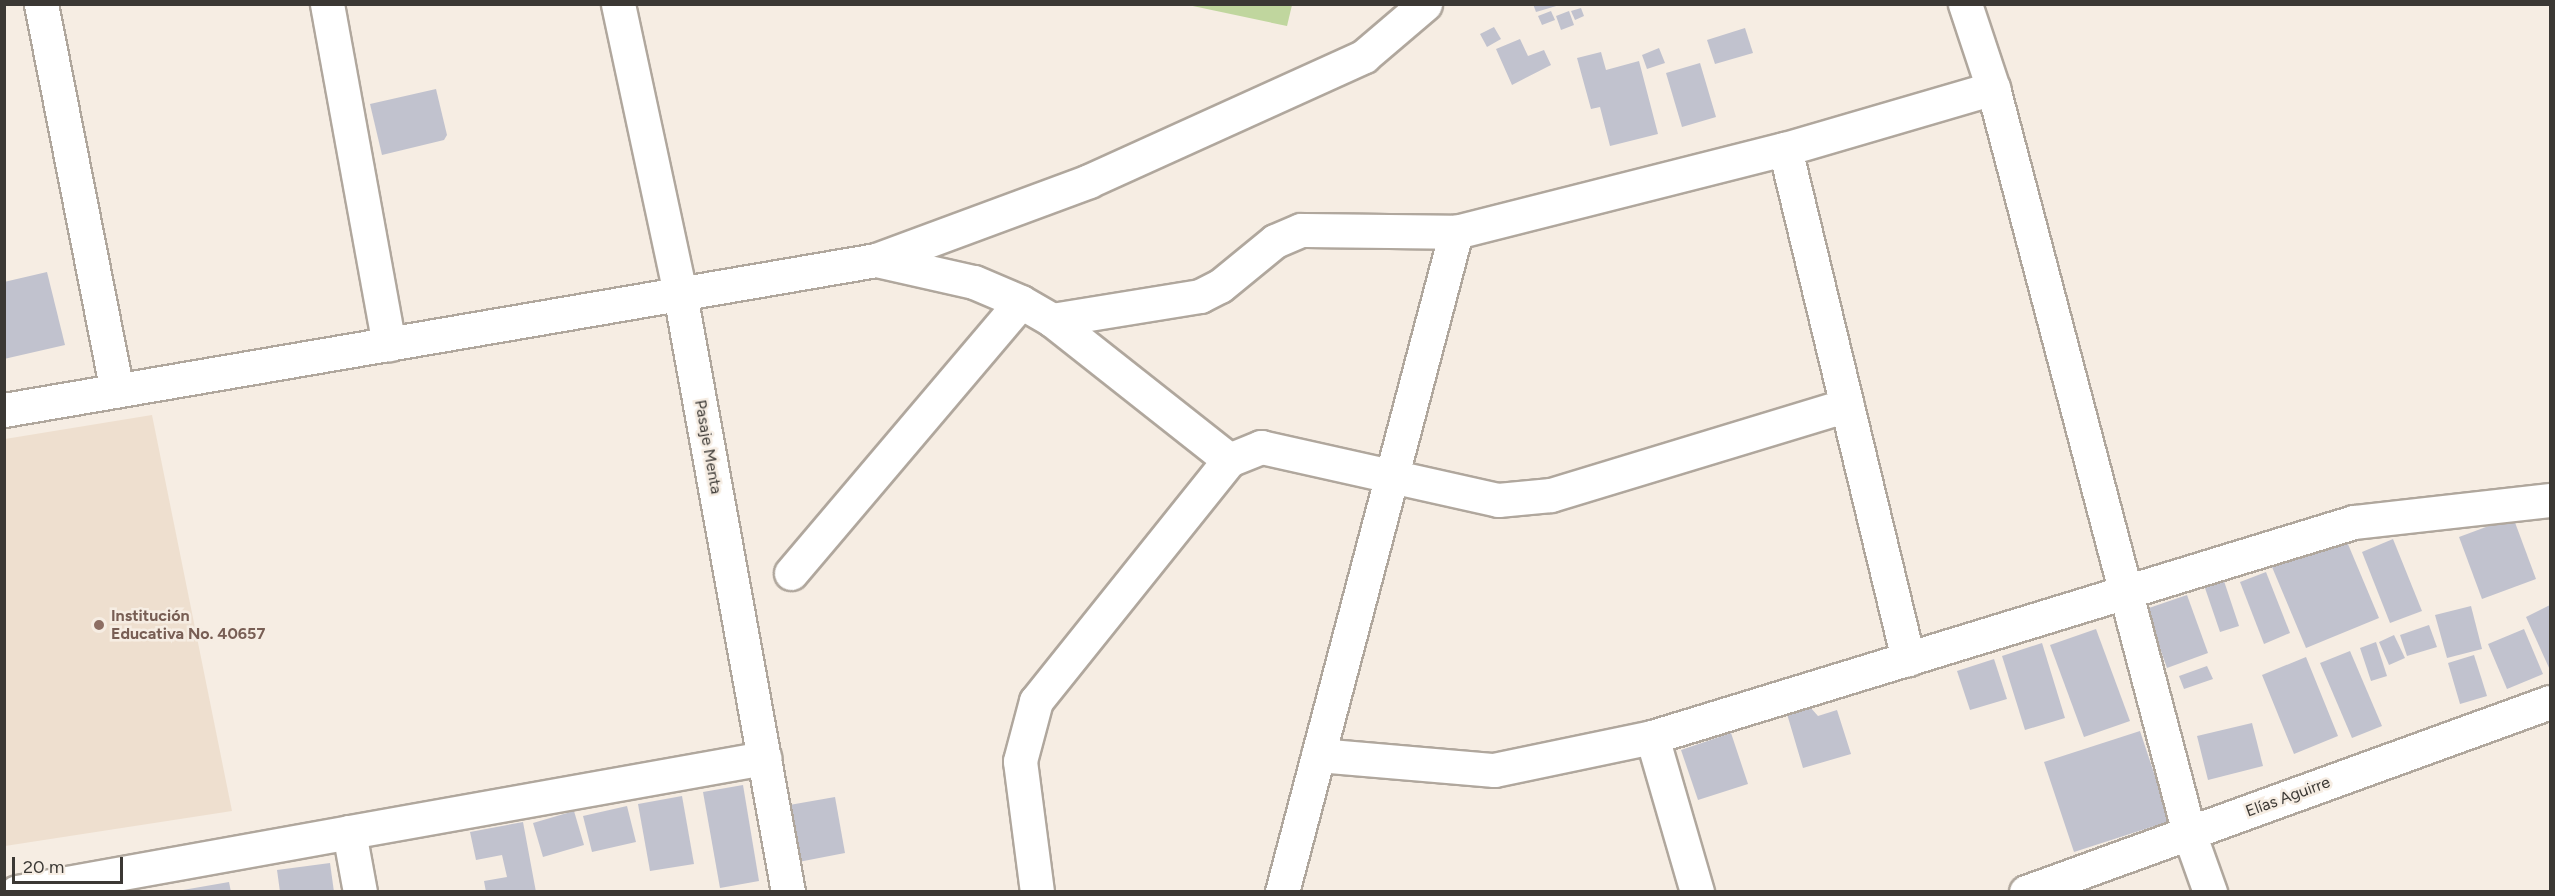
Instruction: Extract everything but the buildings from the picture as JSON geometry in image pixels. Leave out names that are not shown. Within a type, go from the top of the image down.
[{"type":"street","points":[[41,4],[117,391]]},
{"type":"street","points":[[327,4],[389,344]]},
{"type":"street","name":"Pasaje Menta","points":[[618,4],[680,294],[788,891]]},
{"type":"street","points":[[4,410],[876,260],[1089,181],[1364,56],[1425,4]]},
{"type":"street","points":[[1965,4],[1993,88],[2189,833],[2210,891]]},
{"type":"street","points":[[1052,320],[1200,296],[1220,286],[1275,241],[1301,230],[1456,232],[1785,148],[1993,88]]},
{"type":"street","points":[[1785,148],[1908,659]]},
{"type":"street","points":[[1282,891],[1456,232]]},
{"type":"street","points":[[876,260],[974,282],[1021,302],[1052,320],[1229,460]]},
{"type":"street","points":[[790,573],[1021,302]]},
{"type":"street","points":[[1037,891],[1020,760],[1036,701],[1229,460],[1261,447],[1498,500],[1551,495],[1847,405]]},
{"type":"street","points":[[1318,755],[1494,770],[1652,737],[2354,522],[2550,500]]},
{"type":"street","name":"Elías Aguirre","points":[[2026,891],[2550,702]]},
{"type":"street","points":[[1652,737],[1697,891]]},
{"type":"street","points":[[17,891],[764,758]]},
{"type":"street","points":[[349,832],[360,891]]},
{"type":"shaded area","name":"Institución Educativa No. 40657","points":[[152,415],[232,811],[5,846],[5,439]]},
{"type":"green space","points":[[1188,5],[1292,5],[1287,26]]},
{"type":"place","name":"Institución Educativa No. 40657","points":[[99,625]]}]
